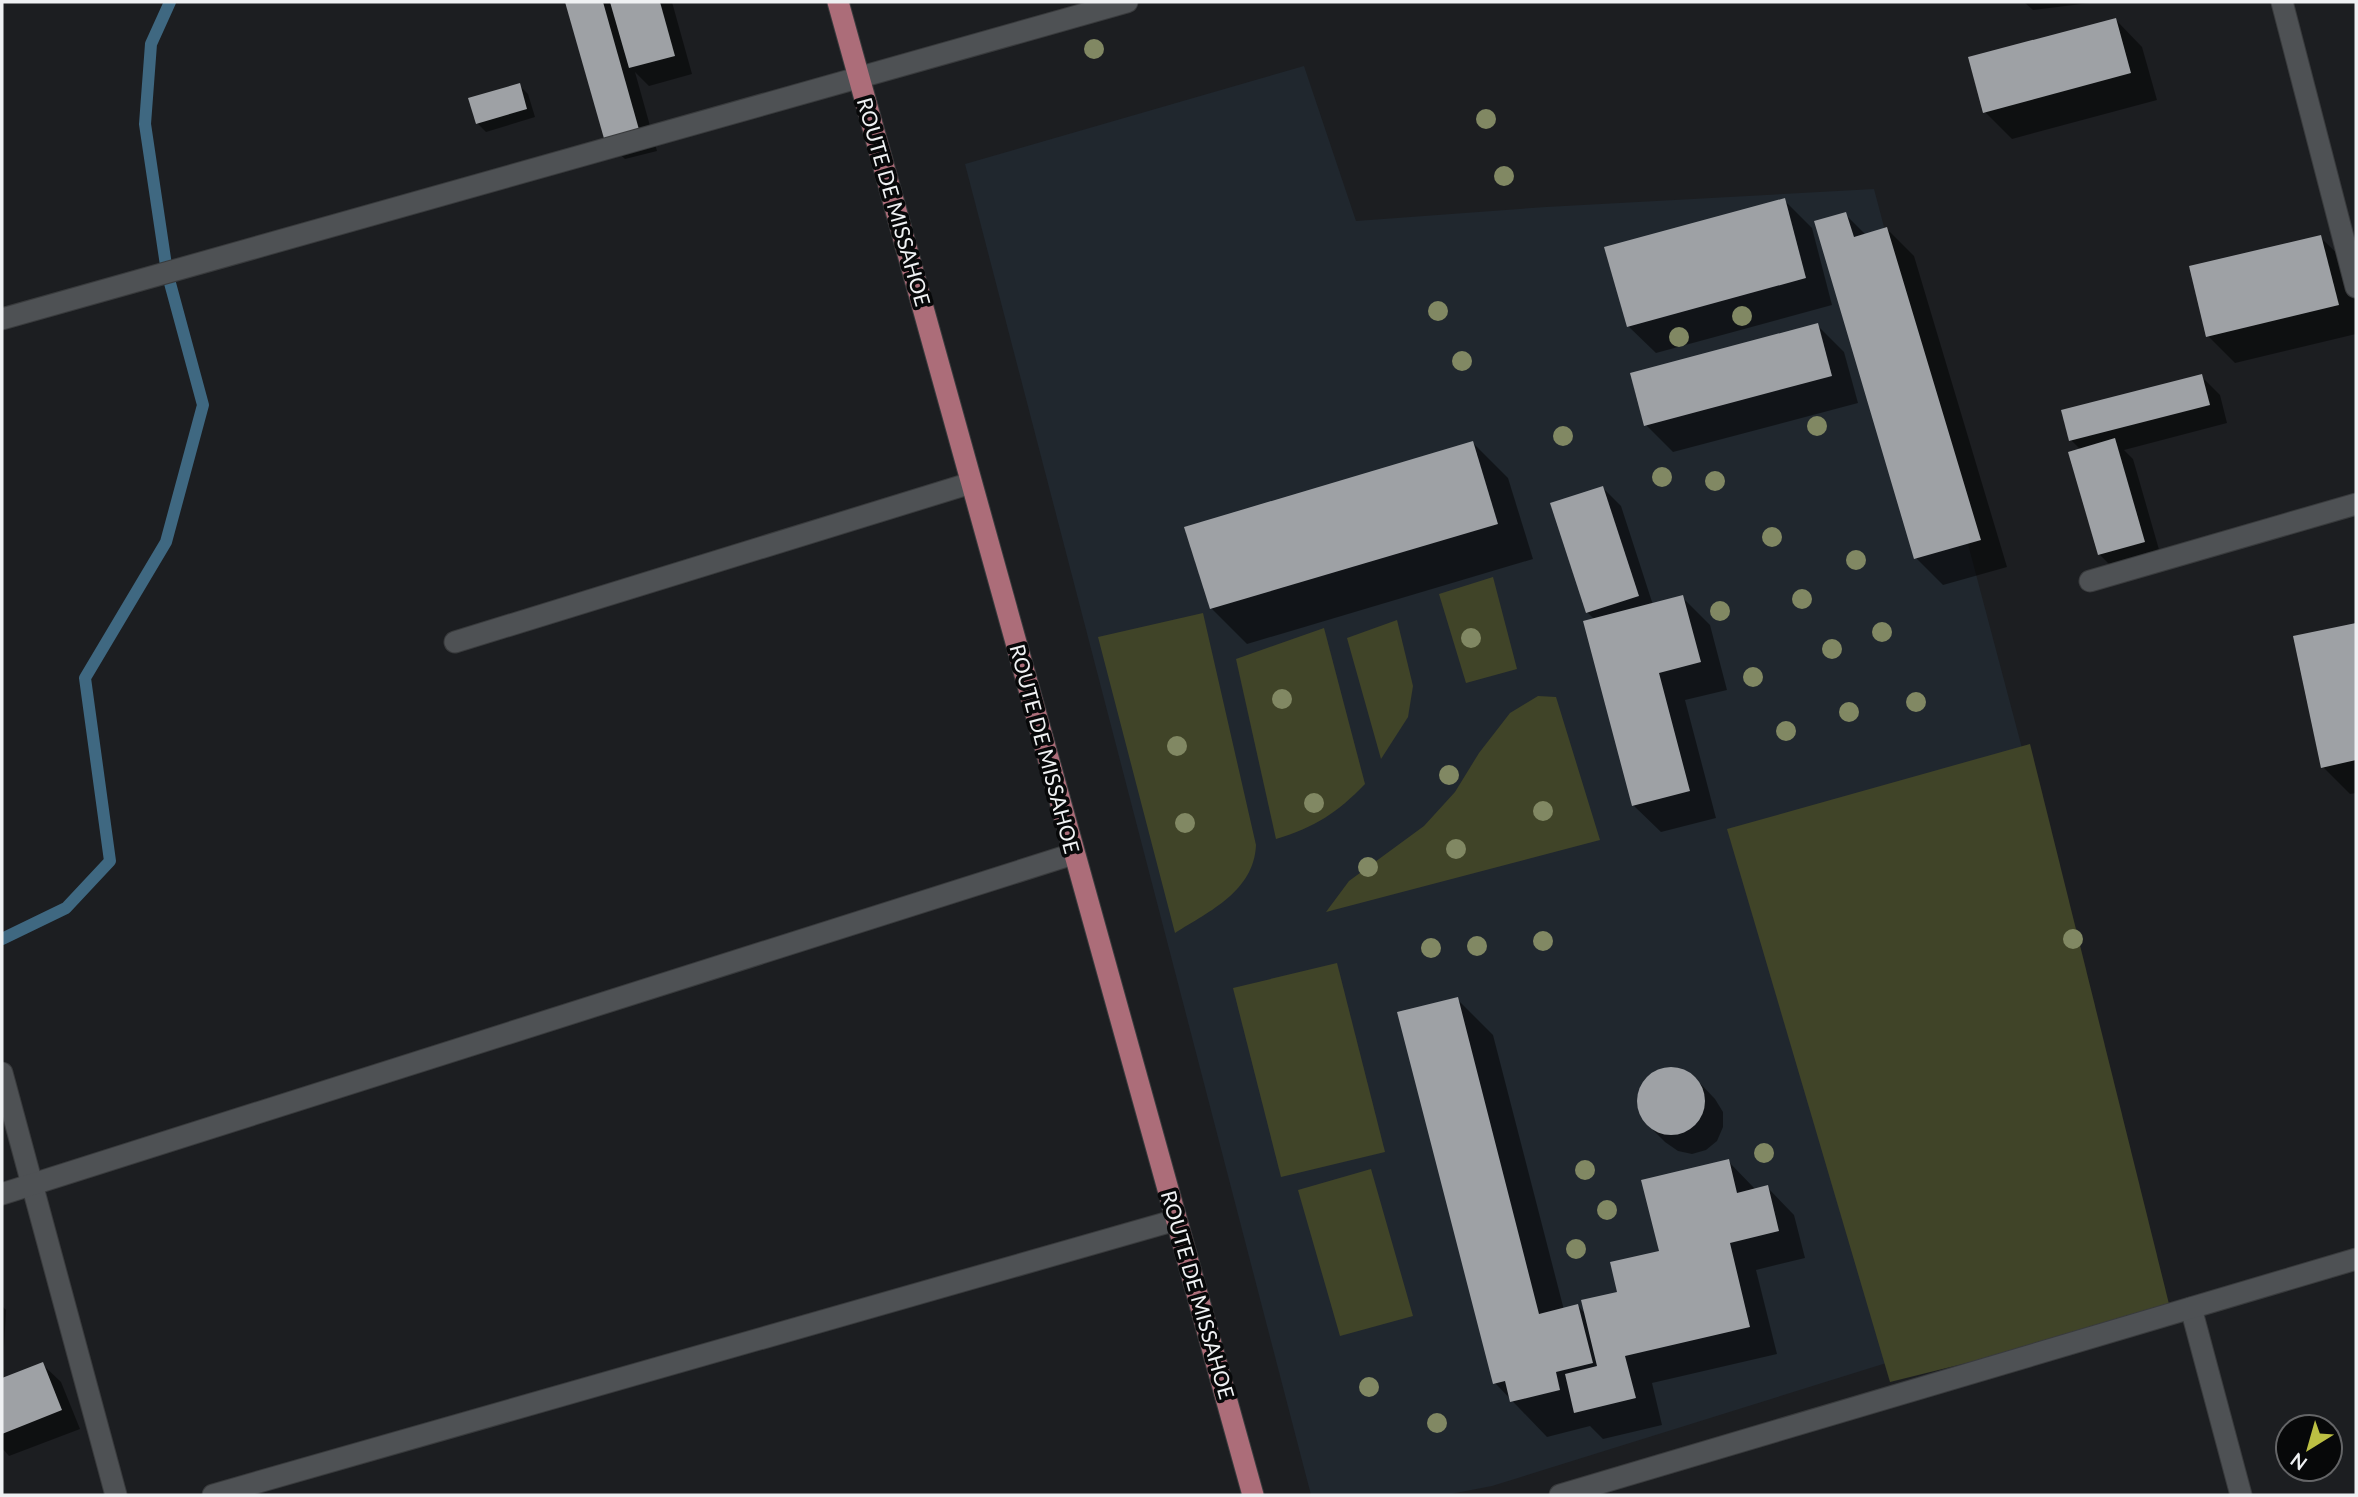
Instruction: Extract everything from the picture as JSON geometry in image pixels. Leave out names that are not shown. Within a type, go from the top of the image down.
[{"type":"main road","name":"ROUTE DE MISSAHOE","points":[[838,2],[1253,1495]]},
{"type":"street","points":[[2,319],[1127,2]]},
{"type":"street","points":[[2282,2],[2356,287]]},
{"type":"street","points":[[455,642],[971,483]]},
{"type":"street","points":[[2090,581],[2356,504]]},
{"type":"street","points":[[2,1194],[1073,854]]},
{"type":"street","points":[[2,1073],[116,1495]]},
{"type":"street","points":[[213,1495],[1176,1220]]},
{"type":"street","points":[[1560,1495],[2356,1259]]},
{"type":"street","points":[[2191,1308],[2241,1495]]},
{"type":"shaded area","points":[[1304,66],[1356,221],[1546,207],[1874,189],[2162,1277],[1492,1486],[1445,1495],[1311,1495],[965,164]]},
{"type":"green space","points":[[1493,577],[1517,669],[1466,683],[1439,594]]},
{"type":"green space","points":[[1203,613],[1256,845],[1253,861],[1239,887],[1215,908],[1175,933],[1098,637]]},
{"type":"green space","points":[[1397,620],[1413,686],[1408,717],[1381,759],[1347,638]]},
{"type":"green space","points":[[1324,628],[1365,784],[1325,818],[1276,839],[1236,659]]},
{"type":"green space","points":[[1538,696],[1556,697],[1600,840],[1326,912],[1349,881],[1424,826],[1455,792],[1479,753],[1510,713]]},
{"type":"green space","points":[[2030,744],[2171,1312],[1890,1382],[1727,829]]},
{"type":"green space","points":[[1337,963],[1385,1152],[1281,1177],[1233,988]]},
{"type":"green space","points":[[1371,1169],[1413,1316],[1340,1336],[1298,1190]]},
{"type":"building","points":[[565,2],[603,2],[640,133],[605,142]]},
{"type":"building","points":[[610,2],[660,2],[675,56],[629,68]]},
{"type":"building","points":[[2116,18],[2131,73],[1983,113],[1968,57]]},
{"type":"building","points":[[520,83],[527,109],[476,124],[468,98]]},
{"type":"building","points":[[1785,198],[1806,278],[1627,327],[1604,247]]},
{"type":"building","points":[[1846,212],[1854,237],[1887,227],[1981,540],[1914,559],[1814,221]]},
{"type":"building","points":[[2321,235],[2339,305],[2206,337],[2189,266]]},
{"type":"building","points":[[1818,323],[1832,376],[1644,426],[1630,373]]},
{"type":"building","points":[[2202,374],[2210,405],[2069,441],[2061,410]]},
{"type":"building","points":[[2115,438],[2145,542],[2098,555],[2068,452]]},
{"type":"building","points":[[1473,441],[1498,524],[1210,609],[1184,527]]},
{"type":"building","points":[[1603,486],[1639,596],[1586,613],[1550,503]]},
{"type":"building","points":[[1683,595],[1701,662],[1659,673],[1690,791],[1632,806],[1583,621]]},
{"type":"building","points":[[2356,623],[2356,760],[2321,768],[2293,636]]},
{"type":"building","points":[[1458,997],[1539,1314],[1578,1304],[1593,1363],[1556,1372],[1560,1390],[1510,1402],[1505,1381],[1493,1384],[1397,1012]]},
{"type":"building","points":[[1664,1067],[1678,1067],[1690,1072],[1700,1082],[1705,1101],[1700,1120],[1690,1130],[1678,1135],[1664,1135],[1652,1130],[1642,1120],[1637,1108],[1637,1094],[1642,1082],[1652,1072]]},
{"type":"building","points":[[1729,1159],[1737,1193],[1768,1185],[1779,1231],[1730,1243],[1750,1327],[1625,1356],[1636,1398],[1574,1413],[1565,1374],[1597,1366],[1581,1300],[1617,1292],[1610,1262],[1659,1251],[1641,1180]]},
{"type":"building","points":[[43,1362],[62,1410],[2,1434],[2,1378]]},
{"type":"waterway","points":[[2,939],[66,908],[110,861],[85,678],[166,542],[203,405],[167,272],[145,124],[151,44],[170,2]]}]
